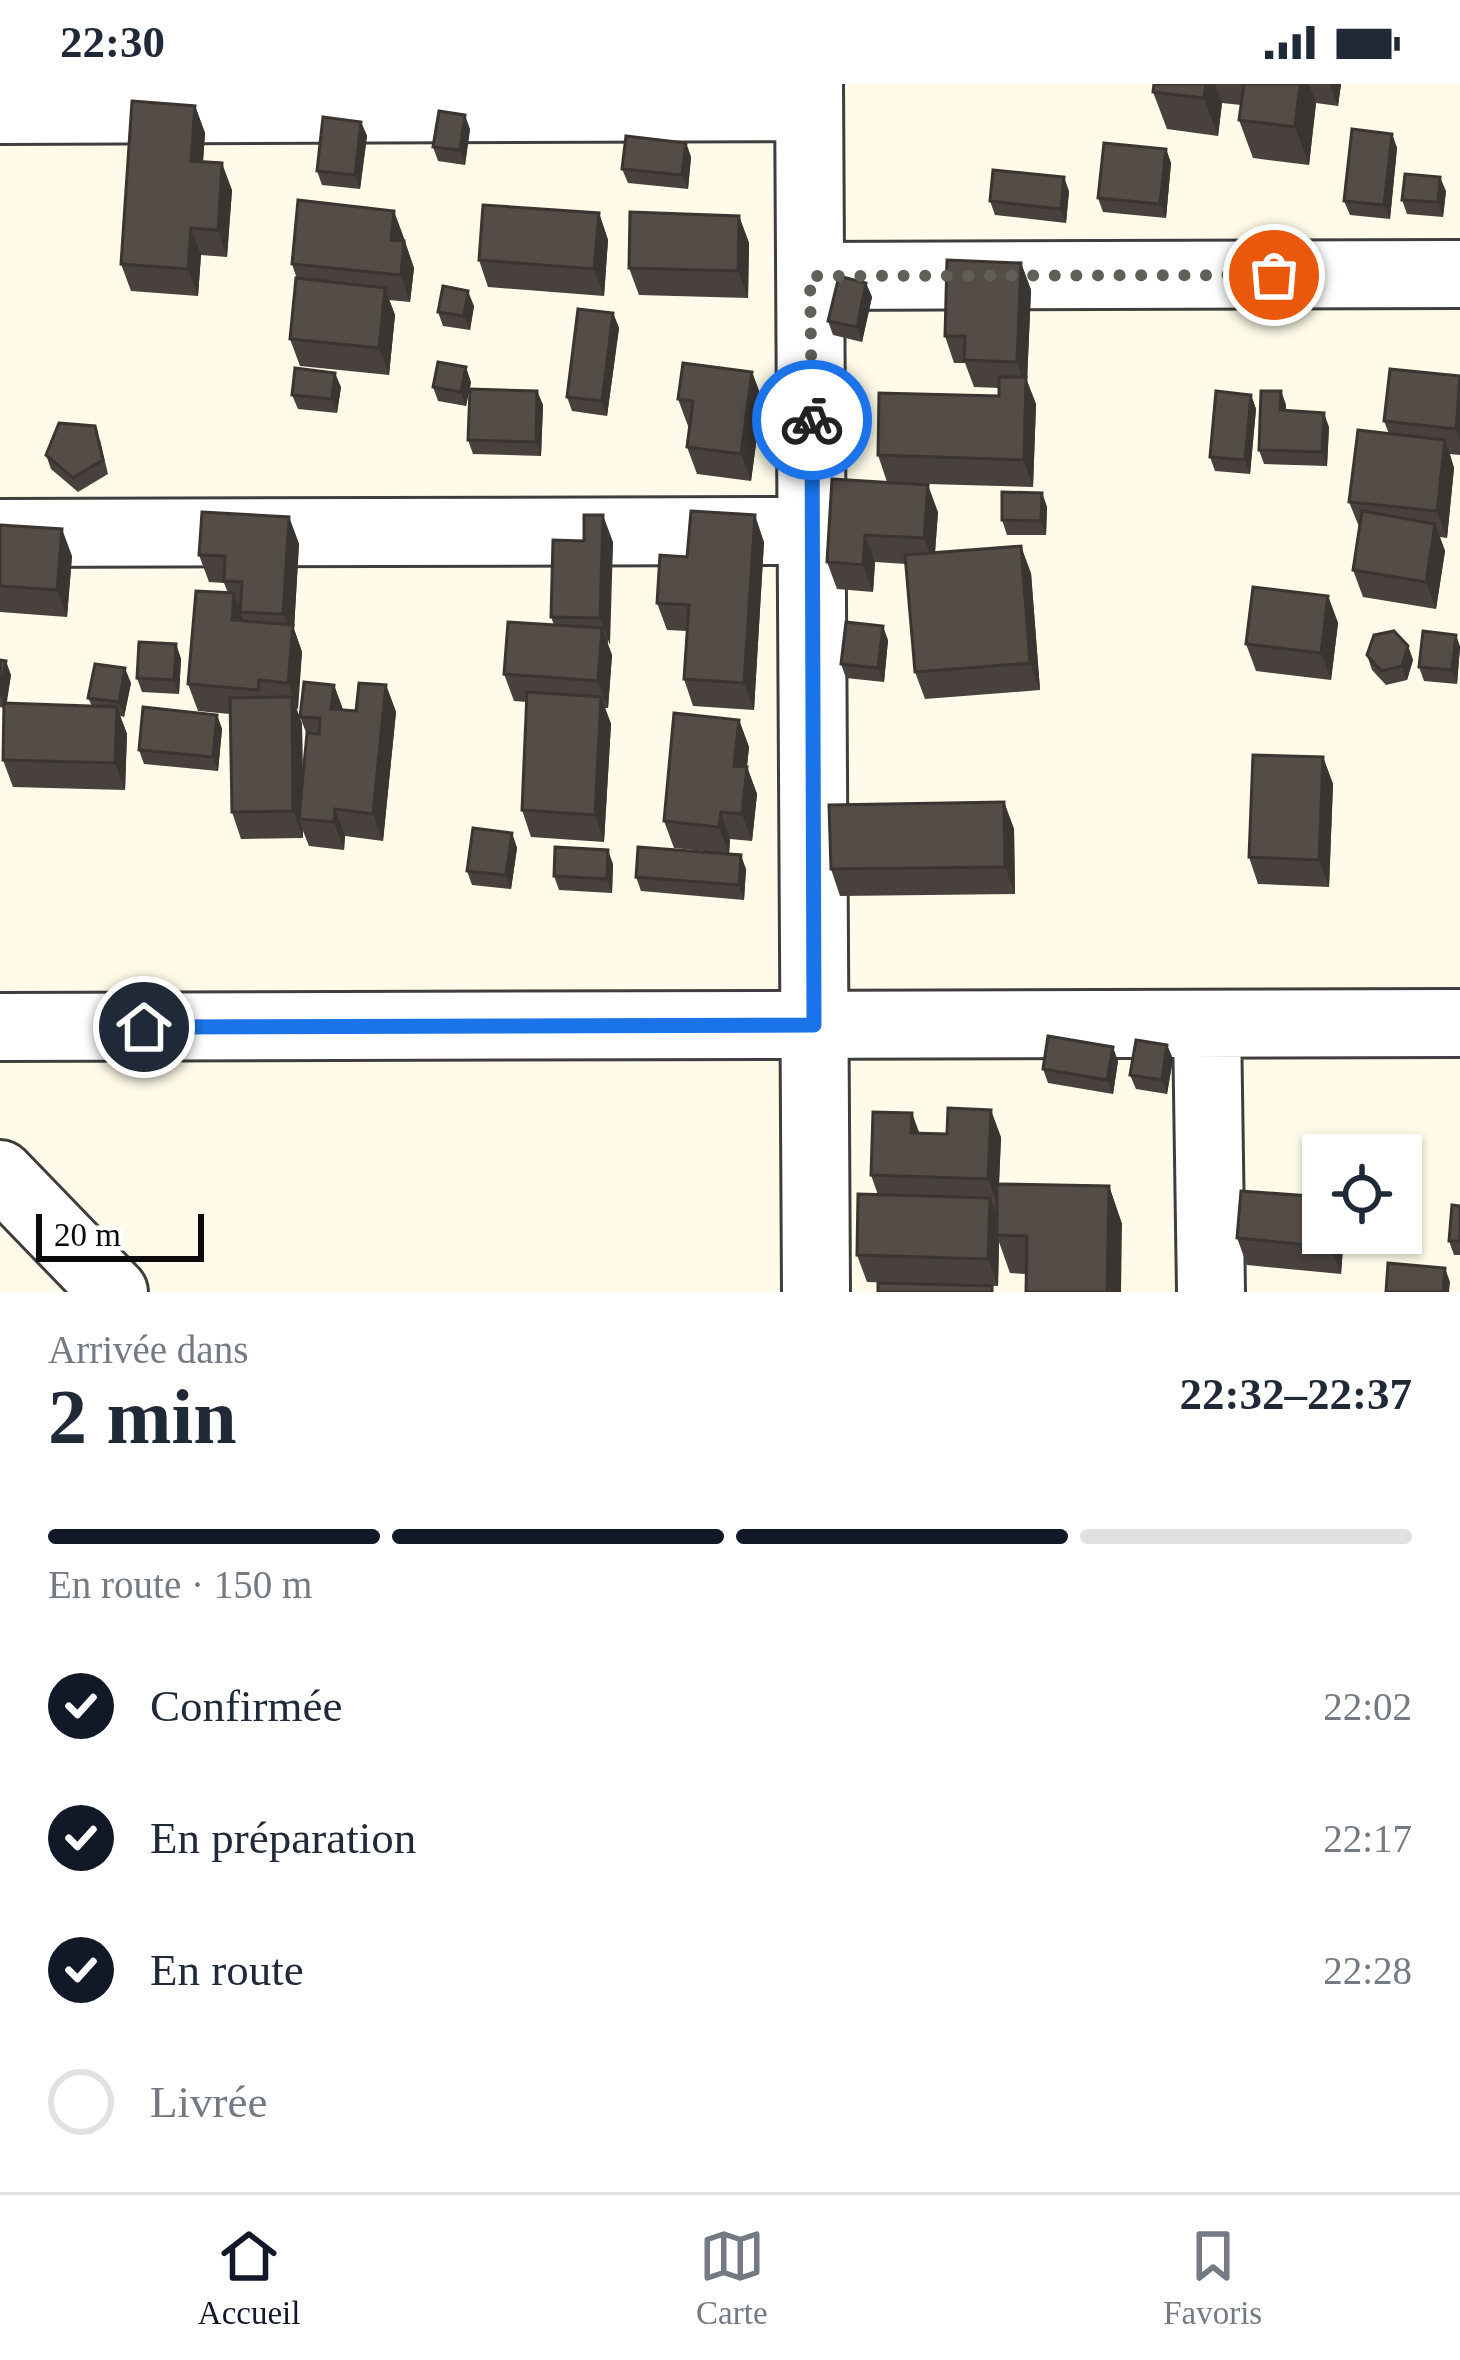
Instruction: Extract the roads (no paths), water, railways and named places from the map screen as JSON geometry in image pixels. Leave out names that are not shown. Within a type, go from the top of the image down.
[{"type":"street","points":[[0,110],[809,95],[816,1292]]},
{"type":"street","points":[[810,276],[1460,274]]},
{"type":"street","points":[[0,533],[812,531]]},
{"type":"street","points":[[0,1027],[1460,1023]]},
{"type":"street","points":[[1207,1024],[1211,1292]]},
{"type":"street","points":[[0,1174],[114,1292]]}]
